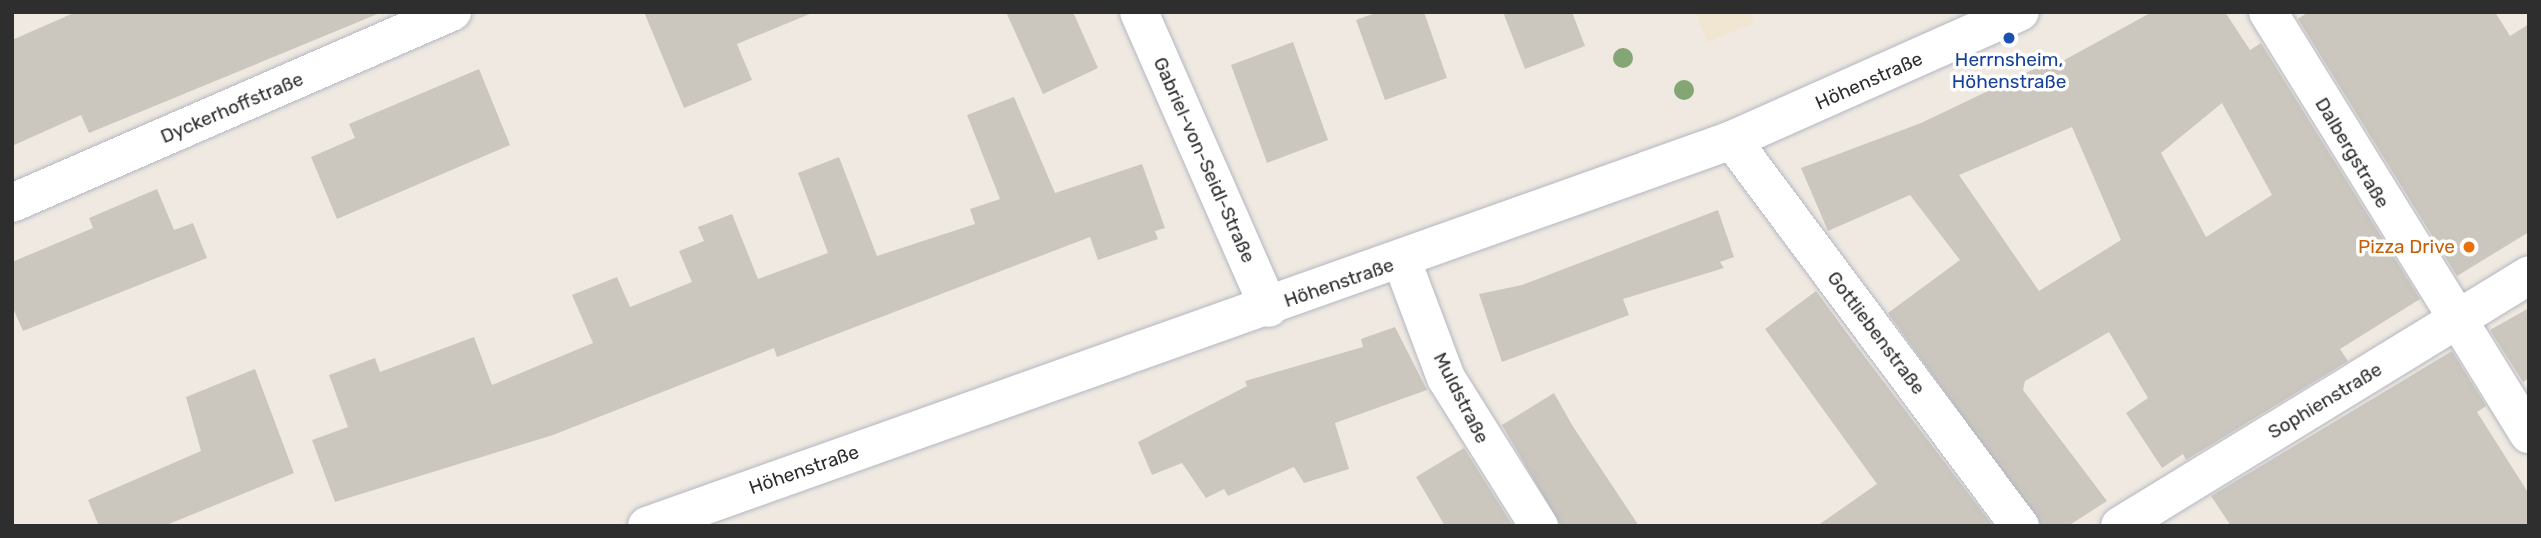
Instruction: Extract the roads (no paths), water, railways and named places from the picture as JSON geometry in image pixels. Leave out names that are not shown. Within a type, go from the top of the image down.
[{"type":"street","name":"Dyckerhoffstraße","points":[[12,203],[453,12]]},
{"type":"street","name":"Gabriel-von-Seidl-Straße","points":[[1139,12],[1269,308]]},
{"type":"street","name":"Höhenstraße","points":[[647,526],[1402,261],[1732,140],[2020,12]]},
{"type":"street","name":"Dalbergstraße","points":[[2268,12],[2454,322],[2529,434]]},
{"type":"street","name":"Gottliebenstraße","points":[[1732,140],[2020,526]]},
{"type":"street","name":"Muldstraße","points":[[1402,261],[1471,425],[1539,526]]},
{"type":"street","name":"Sophienstraße","points":[[2120,526],[2529,275]]},
{"type":"place","name":"Herrnsheim, Höhenstraße","points":[[2009,38]]},
{"type":"place","name":"Pizza Drive","points":[[2469,247]]}]
